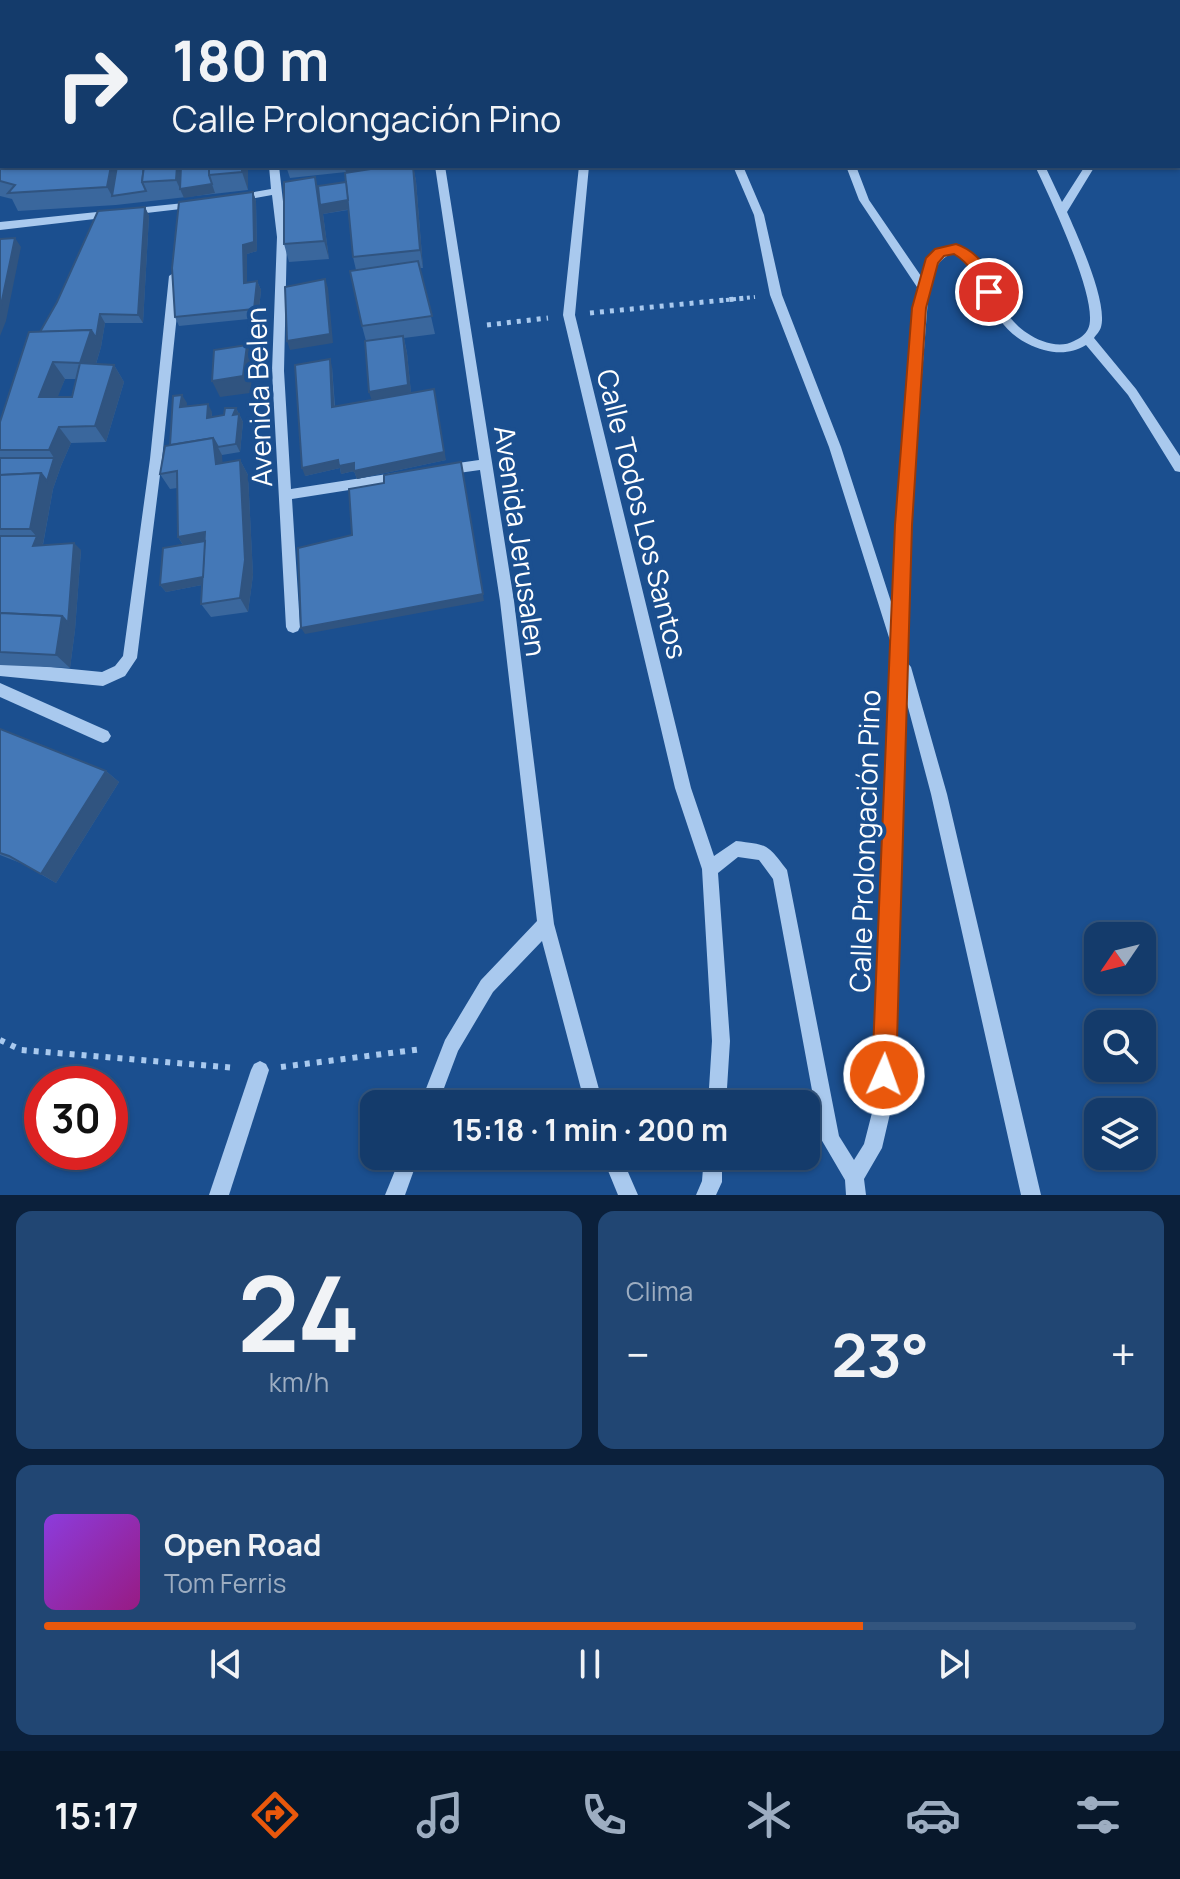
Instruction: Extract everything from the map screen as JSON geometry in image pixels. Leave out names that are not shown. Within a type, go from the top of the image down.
[{"type":"street","name":"Avenida Belen","points":[[274,168],[282,237],[278,371],[293,627]]},
{"type":"street","name":"Avenida Jerusalen","points":[[440,168],[507,601],[546,924]]},
{"type":"street","name":"Calle Todos Los Santos","points":[[584,168],[569,315],[683,788],[710,869]]},
{"type":"street","points":[[739,168],[759,215],[776,295],[835,447],[901,654],[939,794],[1031,1195]]},
{"type":"street","points":[[852,168],[864,200],[923,287]]},
{"type":"street","points":[[1041,168],[1062,211],[1095,306],[1095,327],[1087,338],[1132,392],[1180,467]]},
{"type":"street","points":[[1062,211],[1089,168]]},
{"type":"street","points":[[222,200],[277,191]]},
{"type":"street","points":[[0,226],[208,203]]},
{"type":"street","points":[[179,223],[181,208]]},
{"type":"street","points":[[93,231],[99,217]]},
{"type":"street","name":"Calle Prolongación Pino","points":[[855,1186],[873,1148],[883,1105],[901,654],[903,525],[923,287],[931,261],[940,252],[956,249],[970,258],[984,275],[995,310],[1021,335],[1048,347],[1071,347],[1087,338]]},
{"type":"street","points":[[0,669],[103,679],[120,671],[130,658],[156,459],[176,267]]},
{"type":"street","points":[[424,473],[485,464]]},
{"type":"street","points":[[286,495],[409,475]]},
{"type":"street","points":[[0,690],[103,736]]},
{"type":"street","name":"Calle Prolongación Pino","points":[[710,869],[736,849],[763,852],[781,876],[830,1139],[855,1186]]},
{"type":"street","points":[[710,869],[721,1041],[718,1090]]},
{"type":"street","points":[[434,1090],[451,1046],[487,986],[546,924]]},
{"type":"street","points":[[546,924],[590,1090]]},
{"type":"street","points":[[219,1195],[260,1070]]},
{"type":"street","points":[[395,1195],[405,1170]]},
{"type":"street","points":[[617,1170],[628,1195]]},
{"type":"street","points":[[706,1195],[712,1182],[712,1170]]},
{"type":"path","points":[[464,328],[776,295]]},
{"type":"path","points":[[0,1040],[21,1050],[260,1070],[451,1046]]},
{"type":"building","points":[[0,168],[111,168],[107,187],[8,193],[15,185],[0,181]]},
{"type":"building","points":[[117,168],[144,168],[142,182],[146,191],[112,196]]},
{"type":"building","points":[[144,168],[177,168],[176,180],[142,182]]},
{"type":"building","points":[[181,168],[209,168],[212,184],[180,189]]},
{"type":"building","points":[[209,168],[242,168],[242,172],[209,175]]},
{"type":"building","points":[[377,168],[413,168],[420,250],[353,257],[345,173]]},
{"type":"building","points":[[315,177],[324,241],[284,244],[284,182]]},
{"type":"building","points":[[346,182],[348,200],[320,205],[318,186]]},
{"type":"building","points":[[253,192],[254,242],[243,245],[244,283],[257,281],[254,309],[175,317],[172,268],[179,202]]},
{"type":"building","points":[[145,207],[138,315],[100,314],[96,338],[91,330],[40,332],[98,211]]},
{"type":"building","points":[[15,238],[0,310],[0,239]]},
{"type":"building","points":[[418,261],[432,316],[362,326],[350,271]]},
{"type":"building","points":[[325,279],[330,334],[287,341],[285,287]]},
{"type":"building","points":[[91,330],[80,363],[114,365],[95,426],[59,427],[49,450],[0,450],[0,422],[29,332]],"holes":[[[53,362],[80,363],[72,397],[39,397]]]},
{"type":"building","points":[[403,336],[408,385],[369,392],[365,341]]},
{"type":"building","points":[[247,345],[243,376],[212,381],[214,350]]},
{"type":"building","points":[[330,359],[332,407],[434,389],[444,452],[354,471],[354,463],[339,466],[338,460],[302,468],[295,365]]},
{"type":"building","points":[[182,395],[180,407],[208,404],[207,418],[224,415],[225,408],[236,408],[233,415],[239,414],[236,444],[218,447],[213,438],[170,445],[173,396]]},
{"type":"building","points":[[213,438],[216,464],[240,460],[245,560],[240,598],[201,604],[205,532],[178,537],[177,471],[160,474],[165,446]]},
{"type":"building","points":[[0,458],[54,458],[47,481],[41,473],[0,475]]},
{"type":"building","points":[[461,462],[483,594],[301,628],[298,548],[352,535],[349,489],[384,483],[384,475]]},
{"type":"building","points":[[41,473],[30,529],[0,529],[0,475]]},
{"type":"building","points":[[0,536],[37,536],[33,546],[74,543],[68,623],[62,616],[0,613]]},
{"type":"building","points":[[205,541],[203,577],[160,585],[163,548]]},
{"type":"building","points":[[0,613],[62,616],[56,655],[0,652]]},
{"type":"building","points":[[0,729],[106,771],[41,874],[0,853]]},
{"type":"route","points":[[884,1075],[901,654],[903,525],[919,308],[931,261],[940,252],[956,249],[970,258],[984,275],[989,292]]}]
